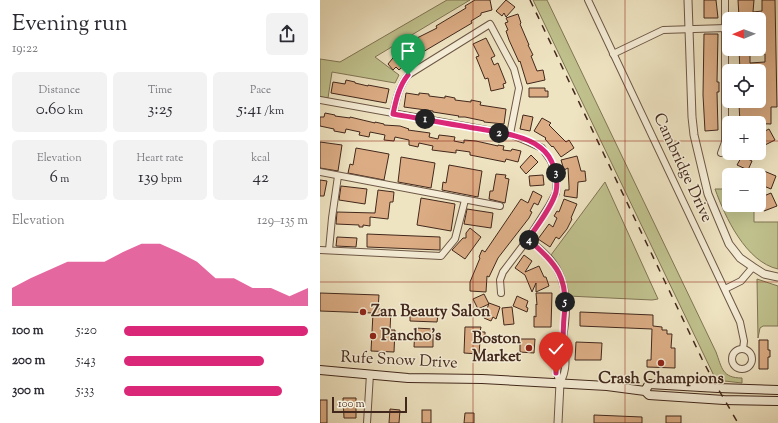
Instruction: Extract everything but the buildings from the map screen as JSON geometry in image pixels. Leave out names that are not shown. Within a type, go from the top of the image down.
[{"type":"main road","name":"Rufe Snow Drive","points":[[320,370],[408,378],[607,386],[645,390],[649,395],[719,400],[778,401]]},
{"type":"main road","name":"Rufe Snow Drive","points":[[645,390],[649,384],[778,390]]},
{"type":"street","name":"Cambridge Drive","points":[[588,0],[740,322],[744,341],[743,349]]},
{"type":"street","points":[[688,0],[692,117],[701,169],[708,194],[730,244],[740,258],[764,274],[778,277]]},
{"type":"street","points":[[725,0],[725,12]]},
{"type":"street","points":[[393,114],[400,88],[408,75],[415,69],[490,24],[514,69],[519,88],[510,134]]},
{"type":"street","points":[[613,54],[664,30],[722,28]]},
{"type":"street","points":[[721,153],[725,142],[726,56]]},
{"type":"street","points":[[320,100],[510,134],[542,148],[551,161],[557,177],[556,193],[528,239],[503,272],[500,280],[501,293]]},
{"type":"street","points":[[320,172],[500,206]]},
{"type":"street","points":[[329,250],[338,176]]},
{"type":"street","points":[[320,250],[441,256],[455,239],[465,200]]},
{"type":"street","points":[[528,239],[554,264],[563,284],[565,295],[562,343],[557,353],[556,373],[560,383],[558,423]]},
{"type":"street","points":[[724,289],[741,281],[753,267]]},
{"type":"street","points":[[367,423],[370,374]]},
{"type":"green space","points":[[447,0],[470,0],[375,57],[399,75],[395,83],[332,72],[328,98],[320,97],[320,59],[340,62]]},
{"type":"green space","points":[[533,0],[547,0],[724,371],[735,378],[742,378],[742,383],[716,380]]},
{"type":"green space","points":[[605,182],[658,299],[568,296],[566,285],[558,265],[551,255]]},
{"type":"green space","points":[[715,189],[722,189],[722,205]]},
{"type":"green space","points":[[725,212],[754,212],[754,222],[778,222],[778,269],[767,265],[756,257],[738,237]]},
{"type":"green space","points":[[757,279],[778,286],[778,326],[763,326],[760,328],[758,338]]},
{"type":"railway","points":[[530,0],[702,359],[738,423]]},
{"type":"place","name":"Zan Beauty Salon","points":[[363,312]]},
{"type":"place","name":"Pancho's","points":[[373,336]]},
{"type":"place","name":"Boston Market","points":[[529,348]]},
{"type":"place","name":"Crash Champions","points":[[661,363]]},
{"type":"route","points":[[408,75],[400,88],[393,114],[510,134],[542,148],[551,161],[557,177],[556,193],[528,239],[554,264],[563,284],[565,295],[565,312],[562,343],[557,353],[556,373]]}]
